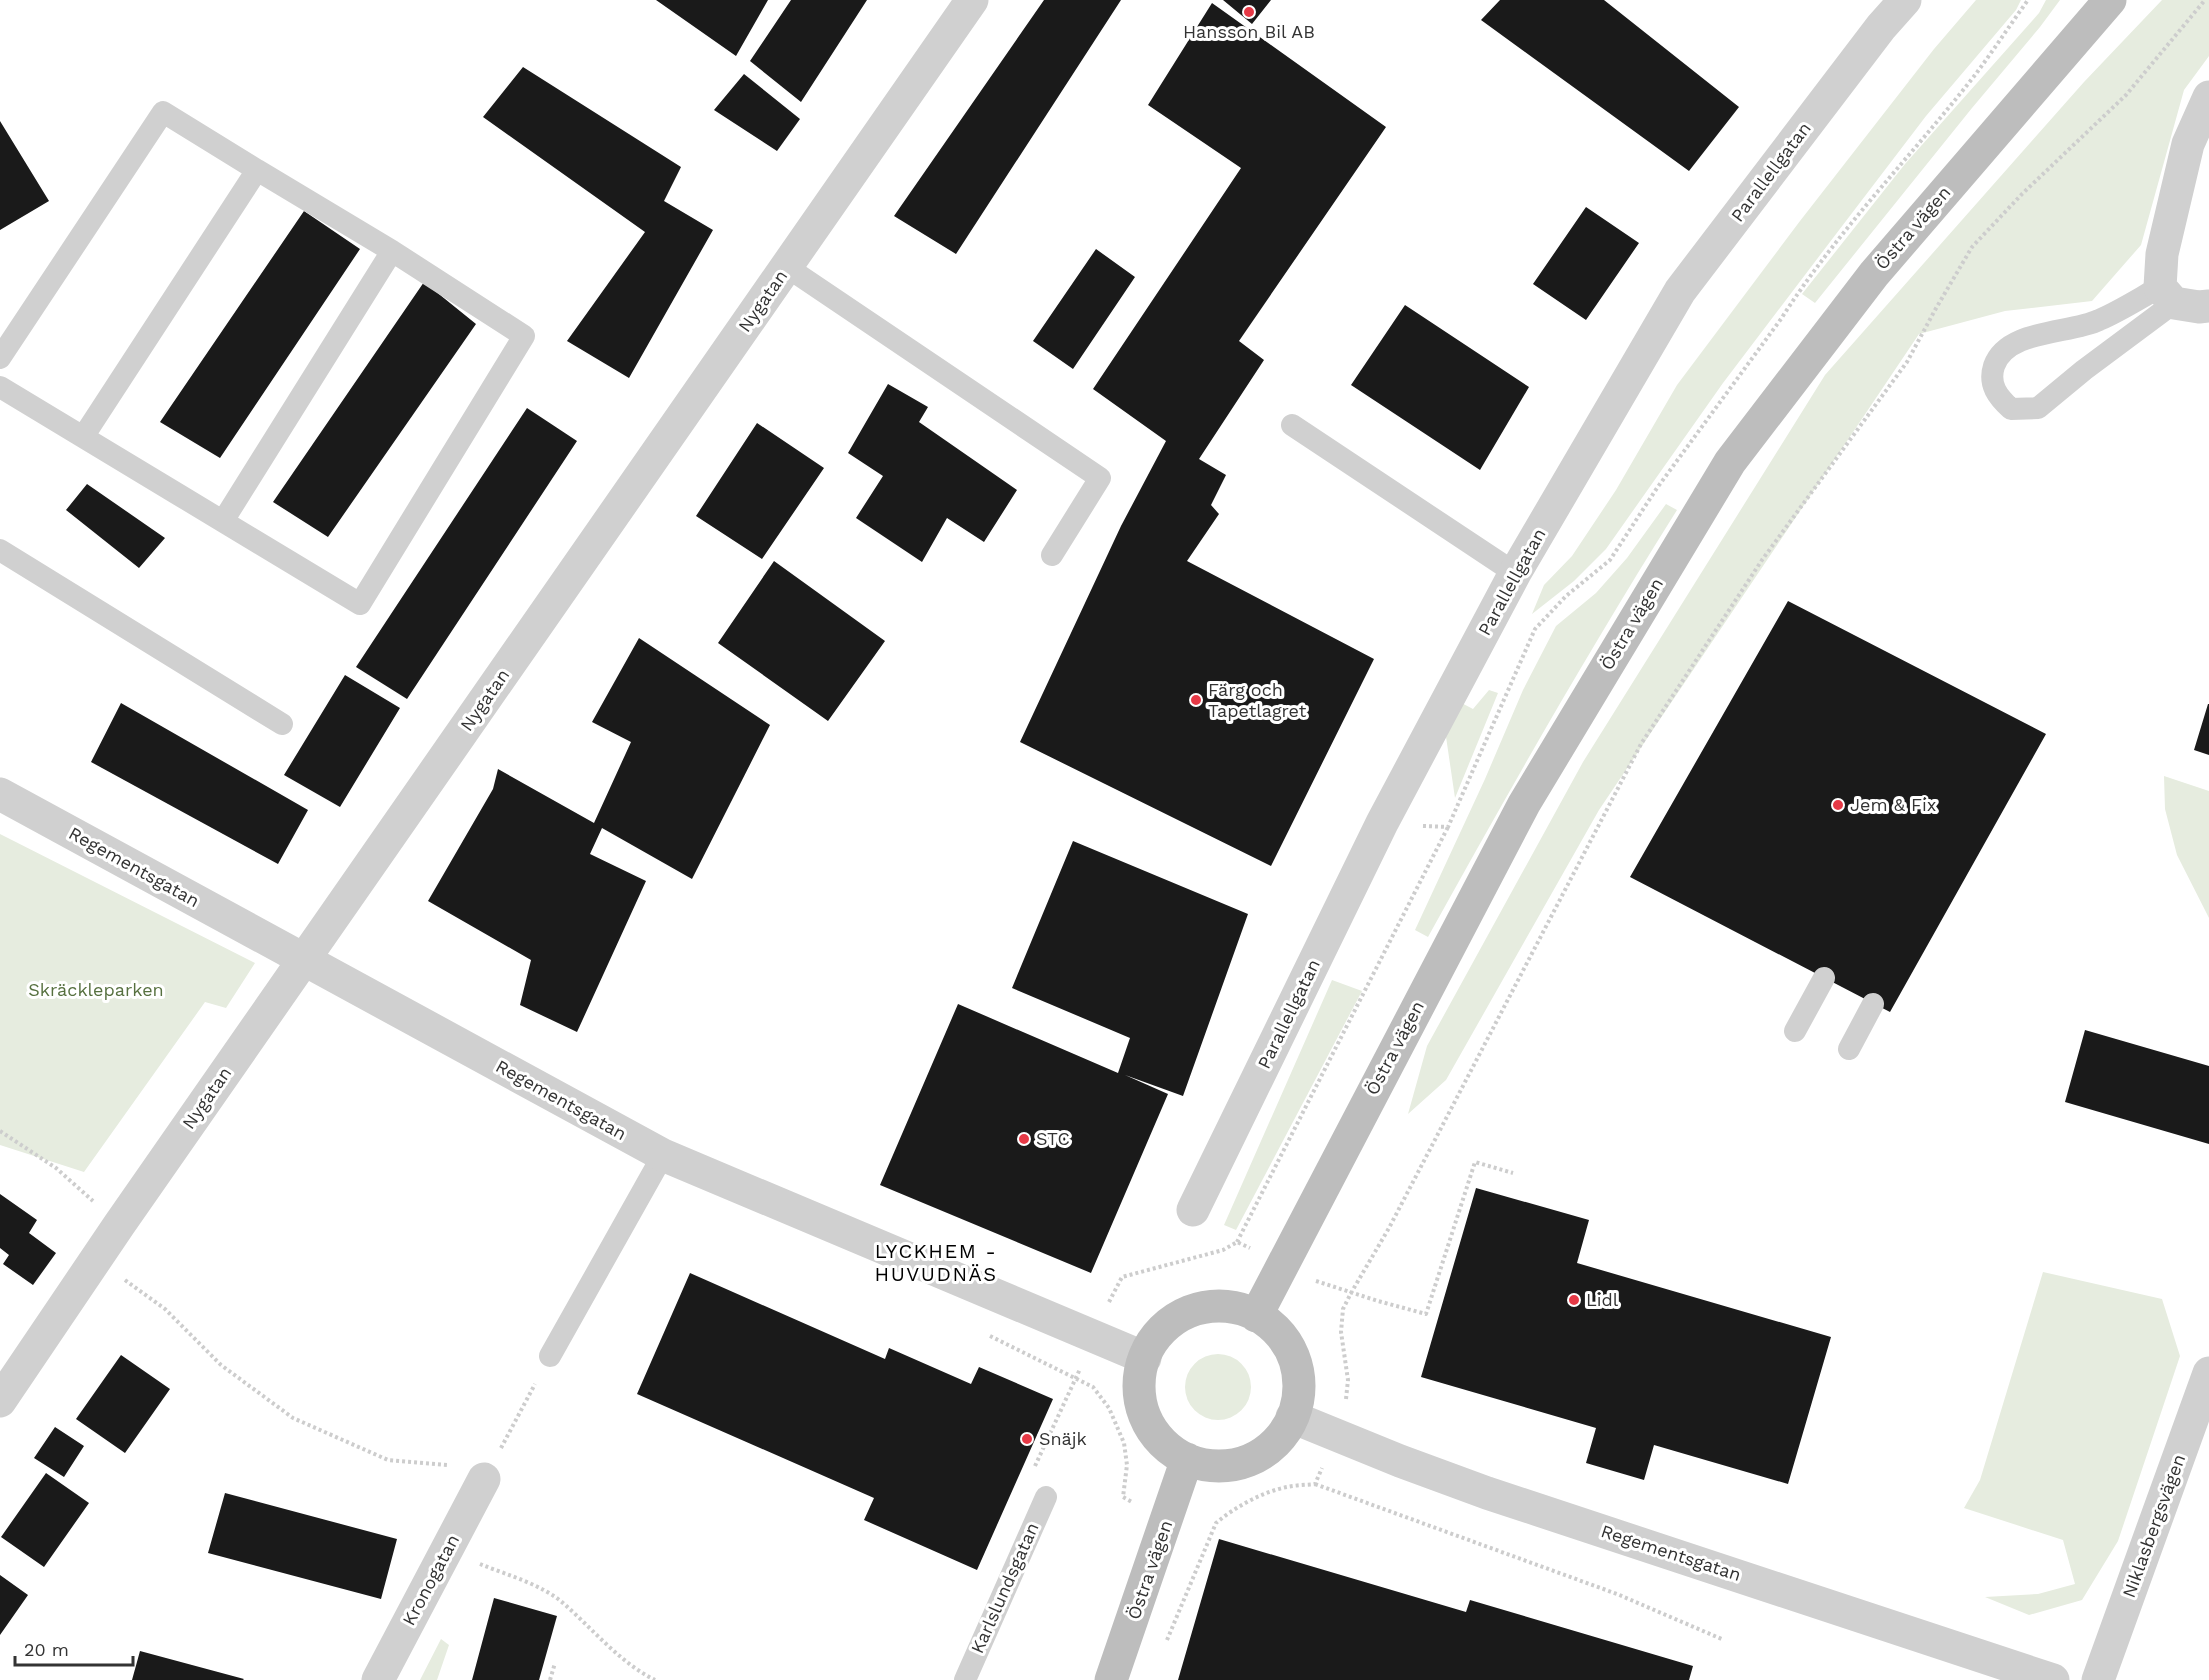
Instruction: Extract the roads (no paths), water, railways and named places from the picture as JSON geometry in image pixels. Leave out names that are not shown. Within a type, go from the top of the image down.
[{"type":"street","name":"Nygatan","points":[[0,1401],[119,1225],[972,0]]},
{"type":"street","name":"Parallellgatan","points":[[1193,1210],[1382,823],[1515,573],[1680,291],[1881,27],[1905,0]]},
{"type":"street","name":"Östra vägen","points":[[1256,1316],[1524,804],[1730,462],[1874,274],[2110,0]]},
{"type":"street","points":[[2209,97],[2188,144],[2162,254],[2167,295],[2199,307],[2209,306]]},
{"type":"street","name":"Regementsgatan","points":[[0,794],[663,1155],[1145,1358]]},
{"type":"street","points":[[1224,1306],[1256,1316],[1275,1330],[1290,1348],[1294,1359],[1298,1371],[1298,1394],[1292,1417],[1281,1437],[1254,1458],[1221,1466],[1209,1466],[1187,1459],[1166,1446],[1151,1428],[1146,1417],[1142,1405],[1140,1381],[1149,1347],[1163,1329],[1191,1311],[1224,1306]]},
{"type":"street","name":"Niklasbergsvägen","points":[[2098,1680],[2209,1373]]},
{"type":"street","name":"Regementsgatan","points":[[1292,1417],[1400,1461],[1487,1492],[2053,1680]]},
{"type":"street","name":"Östra vägen","points":[[1111,1680],[1187,1459]]},
{"type":"street","name":"Kronogatan","points":[[378,1680],[484,1479]]},
{"type":"lane","points":[[0,358],[163,112],[392,251],[524,336],[360,604],[0,387]]},
{"type":"lane","points":[[83,436],[257,170]]},
{"type":"lane","points":[[223,521],[392,251]]},
{"type":"lane","points":[[787,267],[1100,478],[1052,555]]},
{"type":"lane","points":[[2167,295],[2038,408],[2011,409],[1995,395],[1992,373],[1997,358],[2015,343],[2060,329],[2097,321],[2167,295]]},
{"type":"lane","points":[[1292,425],[1515,573]]},
{"type":"lane","points":[[0,550],[282,724]]},
{"type":"lane","points":[[1795,1031],[1824,978]]},
{"type":"lane","points":[[1849,1050],[1873,1004]]},
{"type":"lane","points":[[550,1356],[663,1155]]},
{"type":"lane","name":"Karlslundsgatan","points":[[965,1680],[1046,1497]]},
{"type":"place","name":"Hansson Bil AB","points":[[1249,12]]},
{"type":"place","name":"Färg och Tapetlagret","points":[[1196,700]]},
{"type":"place","name":"Jem & Fix","points":[[1838,805]]},
{"type":"place","name":"STC","points":[[1024,1139]]},
{"type":"place","name":"Lidl","points":[[1574,1300]]},
{"type":"place","name":"Snäjk","points":[[1027,1439]]},
{"type":"district","name":"LYCKHEM - HUVUDNÄS","points":[[936,1262]]},
{"type":"park label","name":"Skräckleparken","points":[[96,990]]}]
